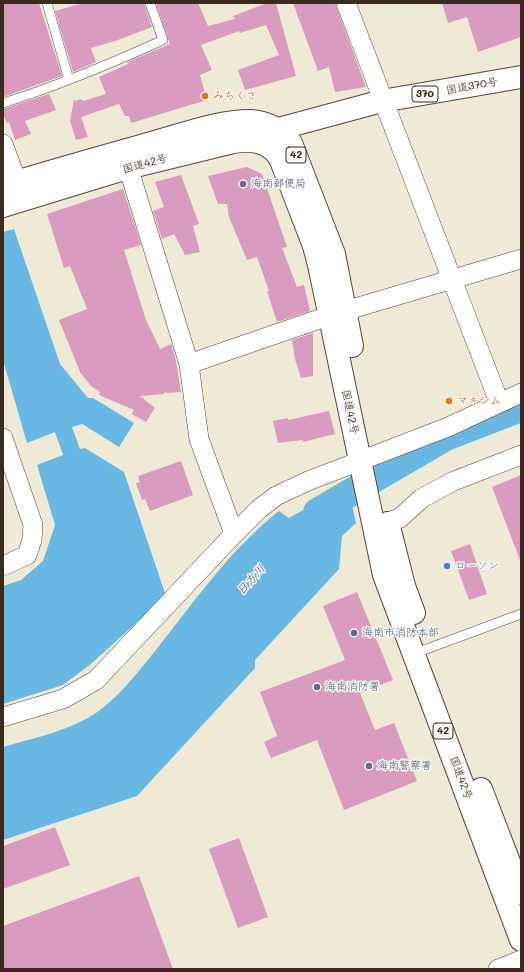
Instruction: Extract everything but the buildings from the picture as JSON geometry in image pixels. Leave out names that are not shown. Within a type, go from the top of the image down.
[{"type":"highway","name":"国道370号","points":[[231,132],[277,129],[382,101],[521,77]]},
{"type":"highway","name":"国道370号","points":[[231,132],[259,116],[329,115]]},
{"type":"highway","name":"国道370号","points":[[301,169],[297,152],[297,135],[306,125],[329,115]]},
{"type":"highway","name":"国道42号","points":[[277,129],[291,143],[334,254],[338,314],[380,521],[384,575],[421,651],[521,893]]},
{"type":"highway","name":"国道42号","points":[[3,206],[15,189],[231,132],[247,140],[261,142],[273,149],[280,158],[314,246],[338,314]]},
{"type":"highway","name":"国道42号","points":[[421,651],[521,940]]},
{"type":"street","points":[[346,3],[382,101],[402,148],[498,402]]},
{"type":"street","points":[[3,144],[15,189]]},
{"type":"street","points":[[125,160],[168,292],[189,364],[199,439],[234,534]]},
{"type":"street","points":[[189,364],[338,314],[521,259]]},
{"type":"street","points":[[3,717],[63,699],[96,680],[234,534],[259,509],[276,496],[308,481],[368,461],[521,393]]},
{"type":"street","points":[[3,438],[33,525],[32,540],[27,555],[3,566]]},
{"type":"street","points":[[380,521],[400,518],[422,498],[454,481],[521,455]]},
{"type":"street","points":[[498,969],[521,960]]},
{"type":"lane","points":[[47,3],[69,80]]},
{"type":"lane","points":[[3,104],[69,80],[163,40],[150,3]]},
{"type":"lane","points":[[421,651],[521,614]]},
{"type":"water","points":[[14,229],[60,364],[88,398],[93,398],[134,423],[119,447],[82,424],[72,427],[80,449],[85,448],[124,472],[166,596],[92,663],[63,685],[3,704],[3,586],[21,580],[43,561],[55,525],[37,465],[63,455],[55,432],[27,443],[3,360],[3,232]]},
{"type":"water","points":[[348,485],[356,523],[342,536],[339,569],[255,660],[255,668],[137,796],[3,840],[3,747],[55,732],[81,722],[104,707],[133,678],[215,575],[262,525],[279,511],[289,518]]},
{"type":"waterway","name":"日方川","points":[[317,512],[446,437],[521,408]]},
{"type":"place","name":"みちくさ","points":[[205,96]]},
{"type":"place","name":"海南郵便局","points":[[243,184]]},
{"type":"place","name":"マキシム","points":[[449,401]]},
{"type":"place","name":"ローソン","points":[[447,566]]},
{"type":"place","name":"海南市消防本部","points":[[354,633]]},
{"type":"place","name":"海南消防署","points":[[317,687]]},
{"type":"place","name":"海南警察署","points":[[369,766]]}]
